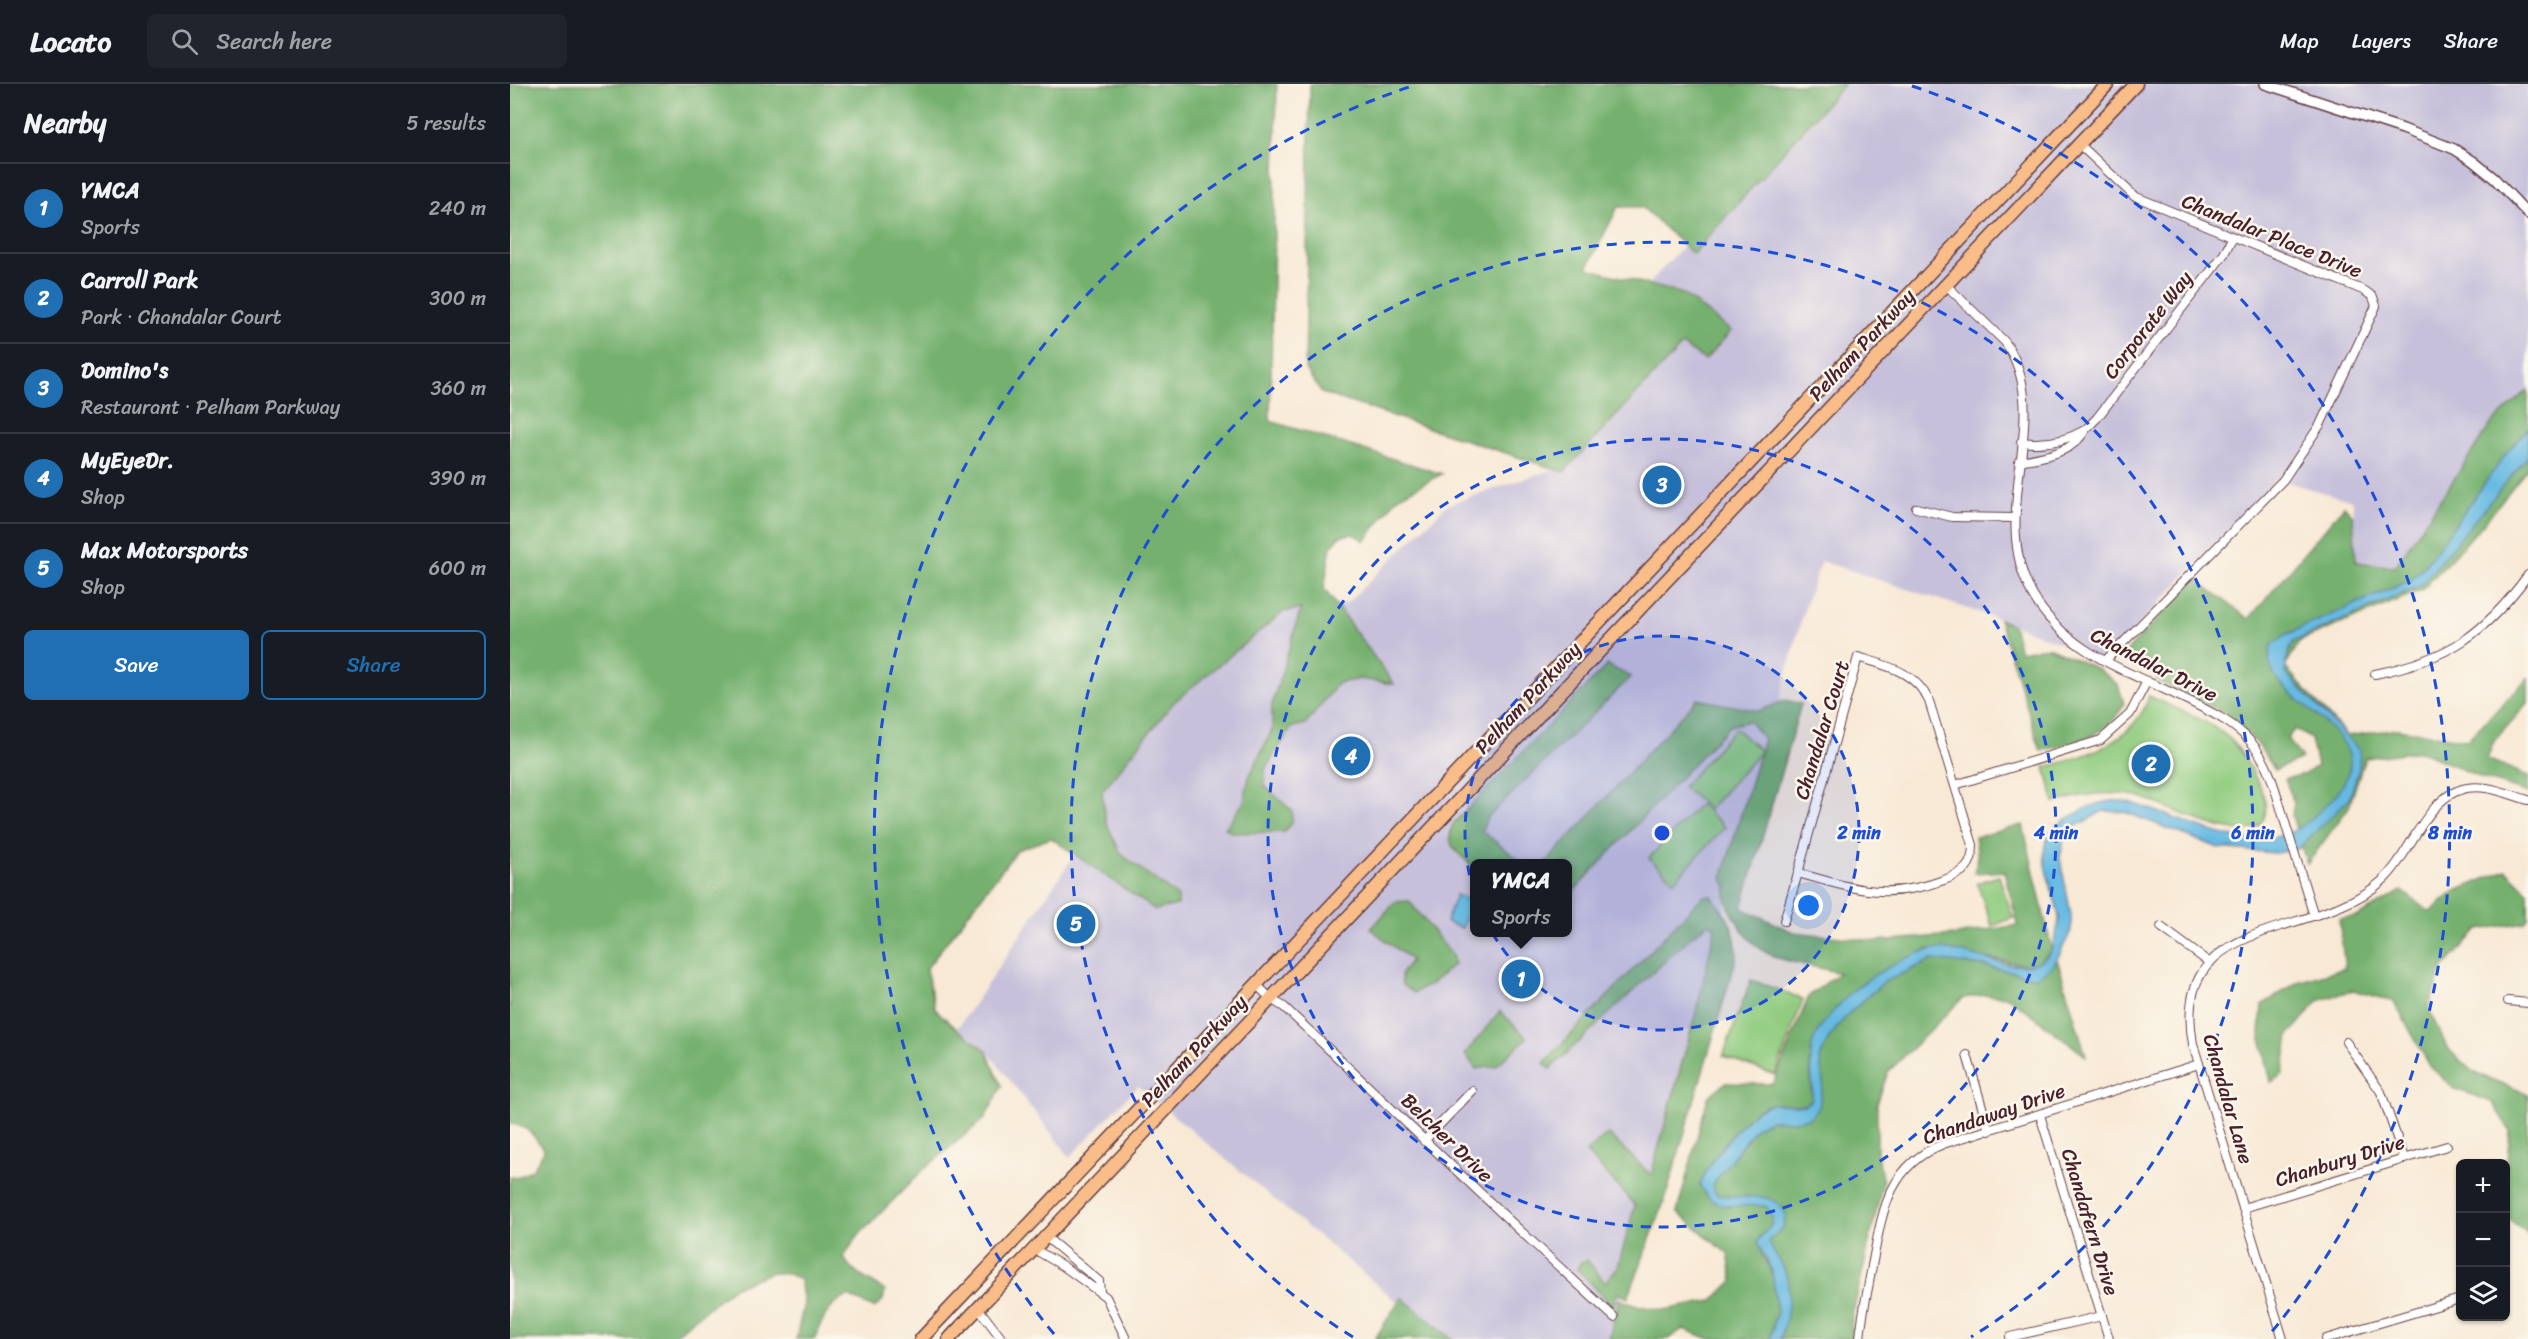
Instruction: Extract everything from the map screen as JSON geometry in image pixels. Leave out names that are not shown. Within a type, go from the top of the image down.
[{"type":"main road","name":"Pelham Parkway","points":[[921,1339],[2108,84]]},
{"type":"main road","name":"Pelham Parkway","points":[[949,1339],[2136,84]]},
{"type":"main road","points":[[2076,118],[2089,133]]},
{"type":"main road","points":[[1931,271],[1946,285]]},
{"type":"main road","points":[[1895,309],[1911,322]]},
{"type":"main road","points":[[1752,460],[1767,473]]},
{"type":"main road","points":[[1675,541],[1690,555]]},
{"type":"main road","points":[[1591,630],[1606,644]]},
{"type":"main road","points":[[1406,826],[1426,836]]},
{"type":"main road","points":[[1288,950],[1302,965]]},
{"type":"main road","points":[[1210,1032],[1225,1047]]},
{"type":"main road","points":[[1169,1076],[1184,1091]]},
{"type":"main road","points":[[1019,1236],[1034,1249]]},
{"type":"street","points":[[2265,84],[2448,146],[2473,161],[2495,179],[2528,214]]},
{"type":"street","name":"Chandalar Place Drive","points":[[2079,144],[2134,196],[2365,291],[2375,301],[2374,311],[2320,425],[2283,480],[2105,662]]},
{"type":"street","name":"Corporate Way","points":[[2019,461],[2065,450],[2077,442],[2224,254],[2232,238]]},
{"type":"street","name":"Chandalar Drive","points":[[1946,285],[1988,324],[2013,353],[2024,386],[2025,407],[2015,518],[2016,540],[2021,566],[2036,599],[2052,622],[2071,641],[2105,662],[2225,720],[2246,737],[2262,759],[2314,916]]},
{"type":"street","name":"Corporate Way","points":[[2021,442],[2042,444],[2085,430]]},
{"type":"street","points":[[1916,508],[1952,517],[2015,518]]},
{"type":"street","points":[[2375,674],[2419,663],[2463,642],[2499,612],[2528,575]]},
{"type":"street","name":"Chandalar Court","points":[[1784,921],[1858,657],[1906,674],[1922,688],[1937,722],[1973,845],[1969,867],[1960,874],[1918,889],[1885,893],[1852,888],[1798,873]]},
{"type":"street","points":[[1955,785],[2101,740],[2130,714],[2147,681]]},
{"type":"street","name":"Chandalar Lane","points":[[2283,1339],[2199,1064],[2189,1024],[2190,1008],[2199,980],[2210,963],[2237,941],[2347,905],[2366,895],[2397,864],[2438,804],[2452,793],[2466,788],[2487,788],[2528,800]]},
{"type":"street","points":[[2162,927],[2210,963]]},
{"type":"street","name":"Belcher Drive","points":[[1256,984],[1271,999],[1284,1007],[1424,1141],[1614,1317]]},
{"type":"street","points":[[2508,1001],[2528,1003]]},
{"type":"street","points":[[2346,1042],[2381,1092],[2404,1158]]},
{"type":"street","points":[[1966,1055],[1989,1131]]},
{"type":"street","name":"Chandaway Drive","points":[[1860,1339],[1882,1217],[1895,1183],[1916,1159],[1935,1147],[2199,1064]]},
{"type":"street","points":[[1424,1141],[1472,1091]]},
{"type":"street","name":"Chandafern Drive","points":[[2040,1115],[2109,1339]]},
{"type":"street","name":"Chanbury Drive","points":[[2243,1208],[2447,1146]]},
{"type":"street","points":[[1046,1237],[1100,1281],[1100,1292]]},
{"type":"street","points":[[1034,1249],[1106,1296],[1126,1339]]},
{"type":"street","points":[[2326,1339],[2456,1300]]},
{"type":"street","points":[[978,1308],[1002,1339]]},
{"type":"street","points":[[2010,1337],[2102,1316]]},
{"type":"shaded area","points":[[1828,84],[2528,84],[2528,390],[2491,424],[2395,567],[2356,562],[2353,501],[2276,479],[2105,661],[1999,619],[1821,561],[1806,603],[1725,900],[1724,929],[1614,1317],[1610,1339],[1442,1339],[1138,1086],[1070,1157],[986,1050],[957,1029],[1089,833],[1102,791],[1174,702],[1283,612],[1347,603],[1447,505],[1559,467],[1684,330],[1649,284]]},
{"type":"green space","points":[[510,84],[1277,84],[1270,421],[1442,474],[1398,497],[1365,541],[1353,534],[1340,536],[1331,547],[1324,589],[1394,684],[1360,679],[1338,683],[1306,724],[1292,727],[1265,769],[1265,786],[1292,811],[1292,821],[1285,832],[1233,833],[1225,828],[1244,802],[1249,777],[1272,730],[1272,705],[1301,609],[1283,612],[1174,702],[1102,791],[1106,822],[1121,854],[1178,897],[1178,905],[1155,910],[1051,838],[1017,850],[926,969],[935,1009],[957,1029],[986,1050],[1002,1086],[985,1118],[922,1171],[856,1238],[844,1257],[852,1269],[885,1291],[883,1300],[874,1308],[848,1296],[841,1300],[826,1314],[815,1339],[796,1339],[804,1303],[800,1280],[789,1274],[770,1273],[734,1287],[670,1339],[510,1339],[510,1176],[516,1178],[533,1169],[544,1151],[530,1133],[510,1124]]},
{"type":"green space","points":[[1310,84],[1844,84],[1693,254],[1642,207],[1618,207],[1587,268],[1683,294],[1731,331],[1705,360],[1682,345],[1564,472],[1322,393],[1305,369]]},
{"type":"green space","points":[[2528,390],[2528,468],[2483,524],[2422,590],[2300,641],[2285,667],[2347,736],[2397,729],[2467,740],[2528,678],[2528,703],[2494,741],[2487,759],[2528,776],[2528,793],[2482,778],[2420,751],[2365,758],[2349,807],[2307,864],[2292,816],[2294,803],[2285,779],[2305,774],[2317,766],[2311,739],[2295,729],[2287,738],[2302,759],[2275,770],[2257,743],[2227,714],[2158,681],[2153,671],[2126,652],[2196,579],[2249,619],[2344,506],[2353,516],[2356,562],[2395,567],[2491,424]]},
{"type":"green space","points":[[1999,619],[2013,625],[2020,652],[2048,647],[2098,669],[2118,685],[2124,703],[2117,715],[2109,724],[2089,737],[2041,751]]},
{"type":"green space","points":[[1607,665],[1631,677],[1487,818],[1482,831],[1518,859],[1470,859],[1470,864],[1451,844],[1453,824]]},
{"type":"green space","points":[[2149,696],[2205,722],[2233,742],[2256,778],[2265,802],[2263,820],[2254,828],[2240,830],[2223,828],[2152,801],[2129,795],[2097,794],[2054,803],[2045,767],[2077,758],[2108,745],[2133,725]]},
{"type":"green space","points":[[1697,699],[1759,711],[1786,700],[1801,704],[1742,908],[1793,932],[1876,941],[1956,935],[2018,925],[2004,871],[1974,873],[1978,857],[1975,837],[2023,825],[2052,950],[2039,962],[2027,965],[1928,949],[1866,981],[1810,1061],[1812,1099],[1805,1105],[1768,1105],[1749,1117],[1728,1139],[1704,1176],[1700,1185],[1728,1207],[1748,1204],[1766,1206],[1773,1216],[1772,1226],[1760,1236],[1762,1256],[1772,1271],[1777,1311],[1770,1339],[1710,1339],[1683,1329],[1668,1339],[1609,1339],[1619,1299],[1637,1306],[1664,1310],[1712,1301],[1733,1281],[1728,1254],[1677,1212],[1708,1097],[1725,1083],[1773,1084],[1809,996],[1839,973],[1768,954],[1746,935],[1727,904],[1727,886],[1722,878],[1764,739],[1749,721],[1729,726],[1572,893],[1572,859],[1550,859]]},
{"type":"green space","points":[[1735,728],[1761,751],[1709,809],[1683,787]]},
{"type":"green space","points":[[1700,804],[1725,827],[1674,881],[1649,858]]},
{"type":"green space","points":[[2506,870],[2528,892],[2528,918],[2525,922],[2478,930],[2442,969],[2428,1008],[2448,1049],[2473,1072],[2528,1094],[2528,1234],[2510,1220],[2510,1159],[2507,1159],[2510,1131],[2492,1102],[2453,1088],[2430,1066],[2394,1002],[2353,990],[2318,1001],[2289,1035],[2283,1074],[2271,1082],[2260,1034],[2262,1005],[2298,982],[2345,968],[2339,919],[2358,916],[2402,891],[2430,912],[2454,892]]},
{"type":"green space","points":[[1999,876],[2013,918],[1992,926],[1977,883]]},
{"type":"green space","points":[[1703,896],[1711,896],[1727,917],[1733,929],[1737,956],[1665,1199],[1628,1298],[1617,1293],[1613,1307],[1577,1269],[1581,1262],[1587,1260],[1605,1282],[1618,1267],[1635,1205],[1586,1152],[1608,1134],[1651,1175],[1698,1005],[1715,928],[1709,923],[1692,936],[1550,1069],[1544,1063]]},
{"type":"green space","points":[[1409,901],[1452,955],[1454,964],[1430,985],[1414,993],[1402,985],[1401,974],[1411,960],[1371,929],[1395,902]]},
{"type":"green space","points":[[2057,959],[2086,1056],[2008,997],[1984,995],[1963,998],[1888,1072],[1877,1104],[1877,1154],[1883,1182],[1852,1317],[1851,1339],[1780,1339],[1783,1331],[1784,1269],[1770,1247],[1769,1240],[1783,1228],[1786,1214],[1746,1196],[1728,1198],[1716,1194],[1712,1185],[1715,1178],[1756,1127],[1772,1120],[1795,1121],[1823,1084],[1820,1058],[1829,1038],[1847,1015],[1884,982],[1932,960],[1985,966],[2036,977],[2054,965]]},
{"type":"green space","points":[[1751,980],[1803,999],[1775,1075],[1723,1056]]},
{"type":"green space","points":[[1500,1011],[1527,1038],[1496,1066],[1476,1069],[1465,1054]]},
{"type":"green space","points":[[1401,1297],[1452,1339],[1375,1339]]},
{"type":"water","points":[[2528,428],[2528,456],[2420,586],[2293,642],[2286,661],[2286,673],[2360,751],[2359,769],[2349,799],[2298,849],[2275,853],[2219,848],[2125,812],[2103,811],[2071,829],[2064,839],[2060,858],[2071,915],[2071,931],[2054,965],[2036,977],[1985,966],[1932,960],[1884,982],[1847,1015],[1829,1038],[1820,1058],[1823,1084],[1819,1108],[1809,1118],[1795,1121],[1772,1120],[1756,1127],[1712,1185],[1716,1194],[1736,1197],[1755,1196],[1772,1200],[1780,1205],[1786,1214],[1783,1228],[1769,1240],[1787,1277],[1789,1295],[1780,1339],[1770,1339],[1777,1311],[1772,1271],[1757,1242],[1772,1223],[1770,1213],[1766,1206],[1728,1206],[1712,1201],[1700,1185],[1728,1140],[1759,1110],[1772,1104],[1805,1105],[1812,1099],[1812,1046],[1820,1029],[1835,1010],[1860,985],[1921,952],[1937,949],[1950,950],[2013,965],[2028,965],[2041,961],[2051,951],[2059,920],[2045,864],[2044,852],[2047,840],[2054,829],[2067,819],[2094,805],[2111,801],[2127,802],[2213,832],[2254,839],[2274,837],[2293,831],[2312,818],[2342,787],[2348,774],[2350,758],[2344,743],[2332,729],[2286,689],[2275,675],[2269,661],[2271,646],[2285,635],[2411,580],[2426,564],[2509,450]]},
{"type":"water","points":[[1456,895],[1470,900],[1470,917],[1467,916],[1462,928],[1446,922]]},
{"type":"place","name":"Domino's","points":[[1662,485]]},
{"type":"place","name":"MyEyeDr.","points":[[1351,756]]},
{"type":"place","name":"Carroll Park","points":[[2151,764]]},
{"type":"place","name":"Max Motorsports","points":[[1076,924]]},
{"type":"place","name":"YMCA","points":[[1521,979]]}]
